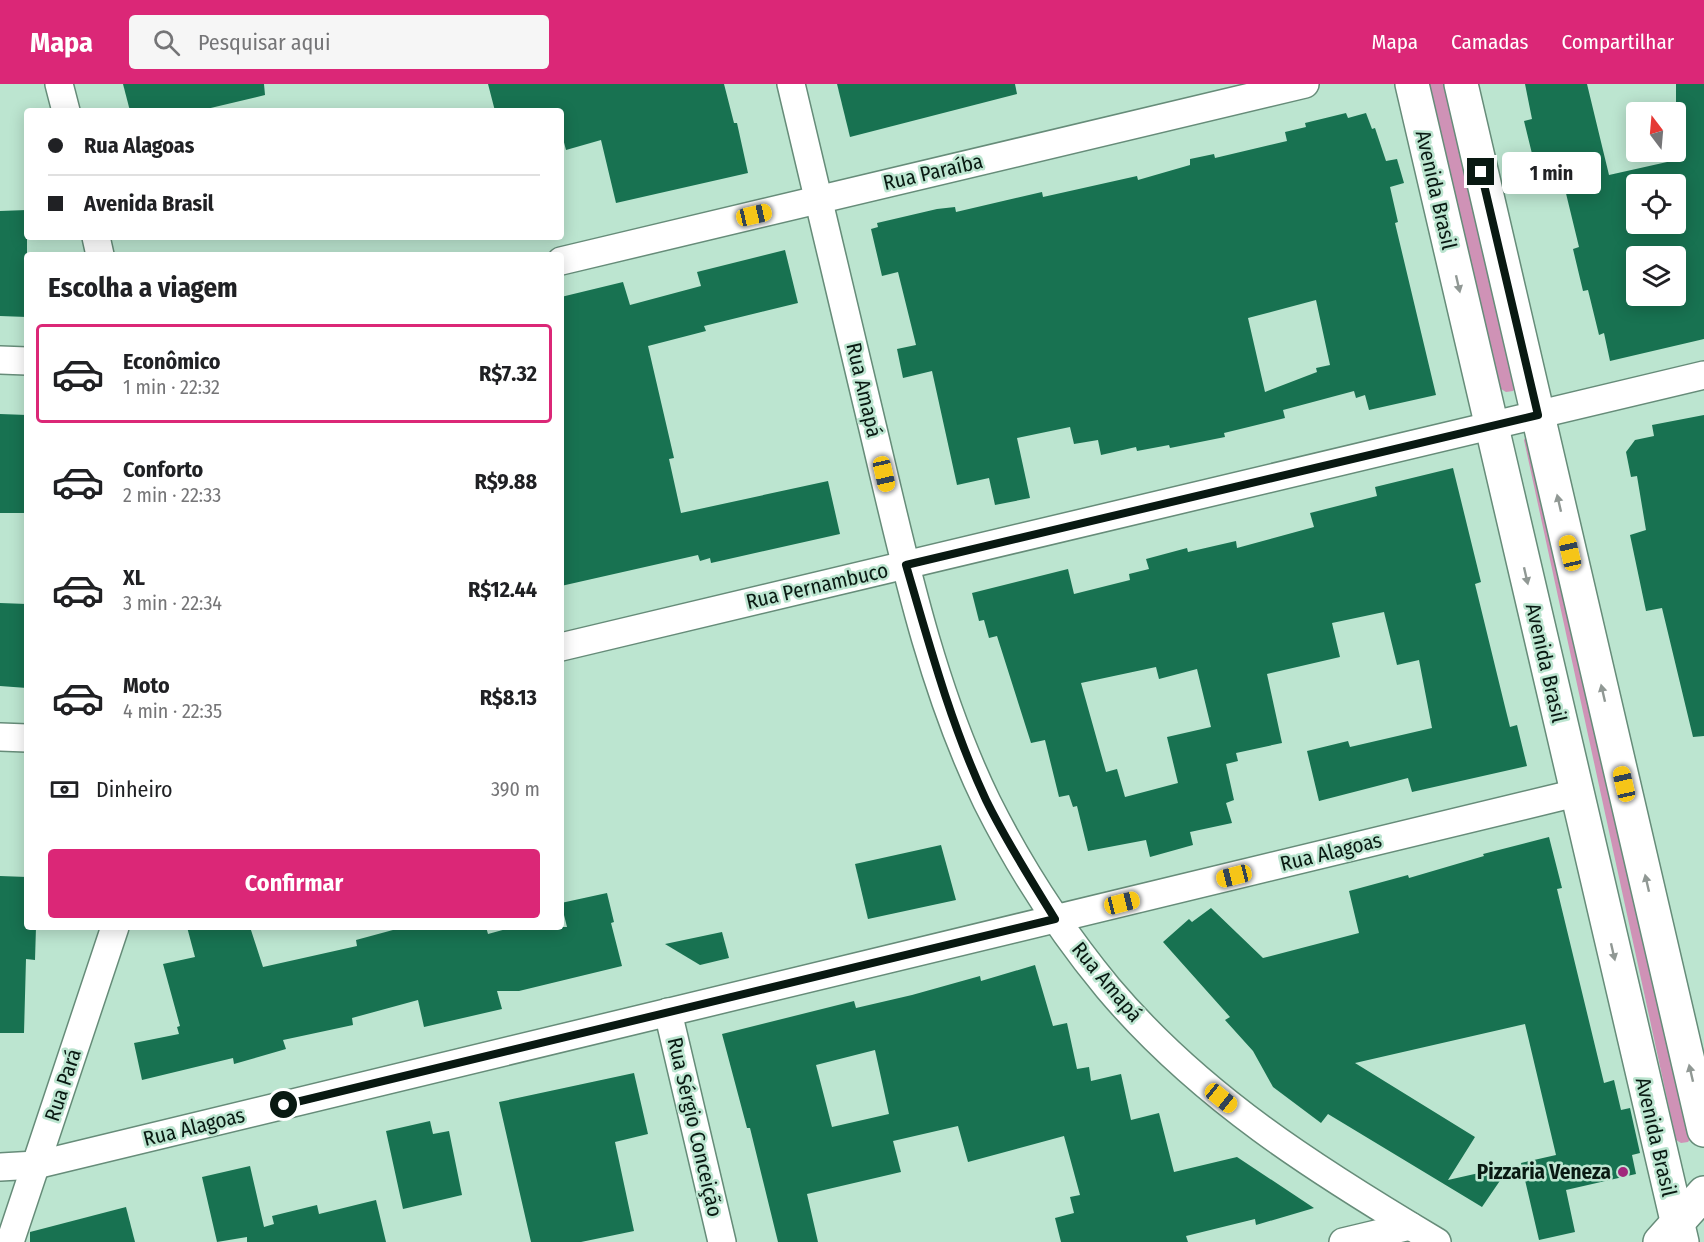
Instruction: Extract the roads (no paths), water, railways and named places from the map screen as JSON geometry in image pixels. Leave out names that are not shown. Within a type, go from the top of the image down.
[{"type":"main road","name":"Avenida Brasil","points":[[1412,84],[1576,793],[1673,1236]]},
{"type":"main road","points":[[1461,84],[1704,1130]]},
{"type":"main road","points":[[1673,1236],[1704,1192]]},
{"type":"street","points":[[59,84],[65,108]]},
{"type":"street","name":"Rua Amapá","points":[[791,84],[906,565],[933,660],[958,731],[986,799],[1011,848],[1055,919],[1109,989],[1158,1041],[1207,1086],[1272,1139],[1326,1176],[1437,1242]]},
{"type":"street","name":"Rua Paraíba","points":[[564,260],[1305,84]]},
{"type":"street","points":[[0,360],[24,361]]},
{"type":"street","name":"Rua Pernambuco","points":[[564,646],[1704,375]]},
{"type":"street","points":[[0,737],[24,738]]},
{"type":"street","name":"Rua Alagoas","points":[[0,1167],[36,1165],[1576,793]]},
{"type":"street","name":"Rua Pará","points":[[10,1242],[114,930]]},
{"type":"street","name":"Rua Sérgio Conceição","points":[[668,1012],[722,1242]]},
{"type":"street","points":[[1343,1242],[1410,1226]]},
{"type":"place","name":"Pizzaria Veneza","points":[[1623,1172]]}]
